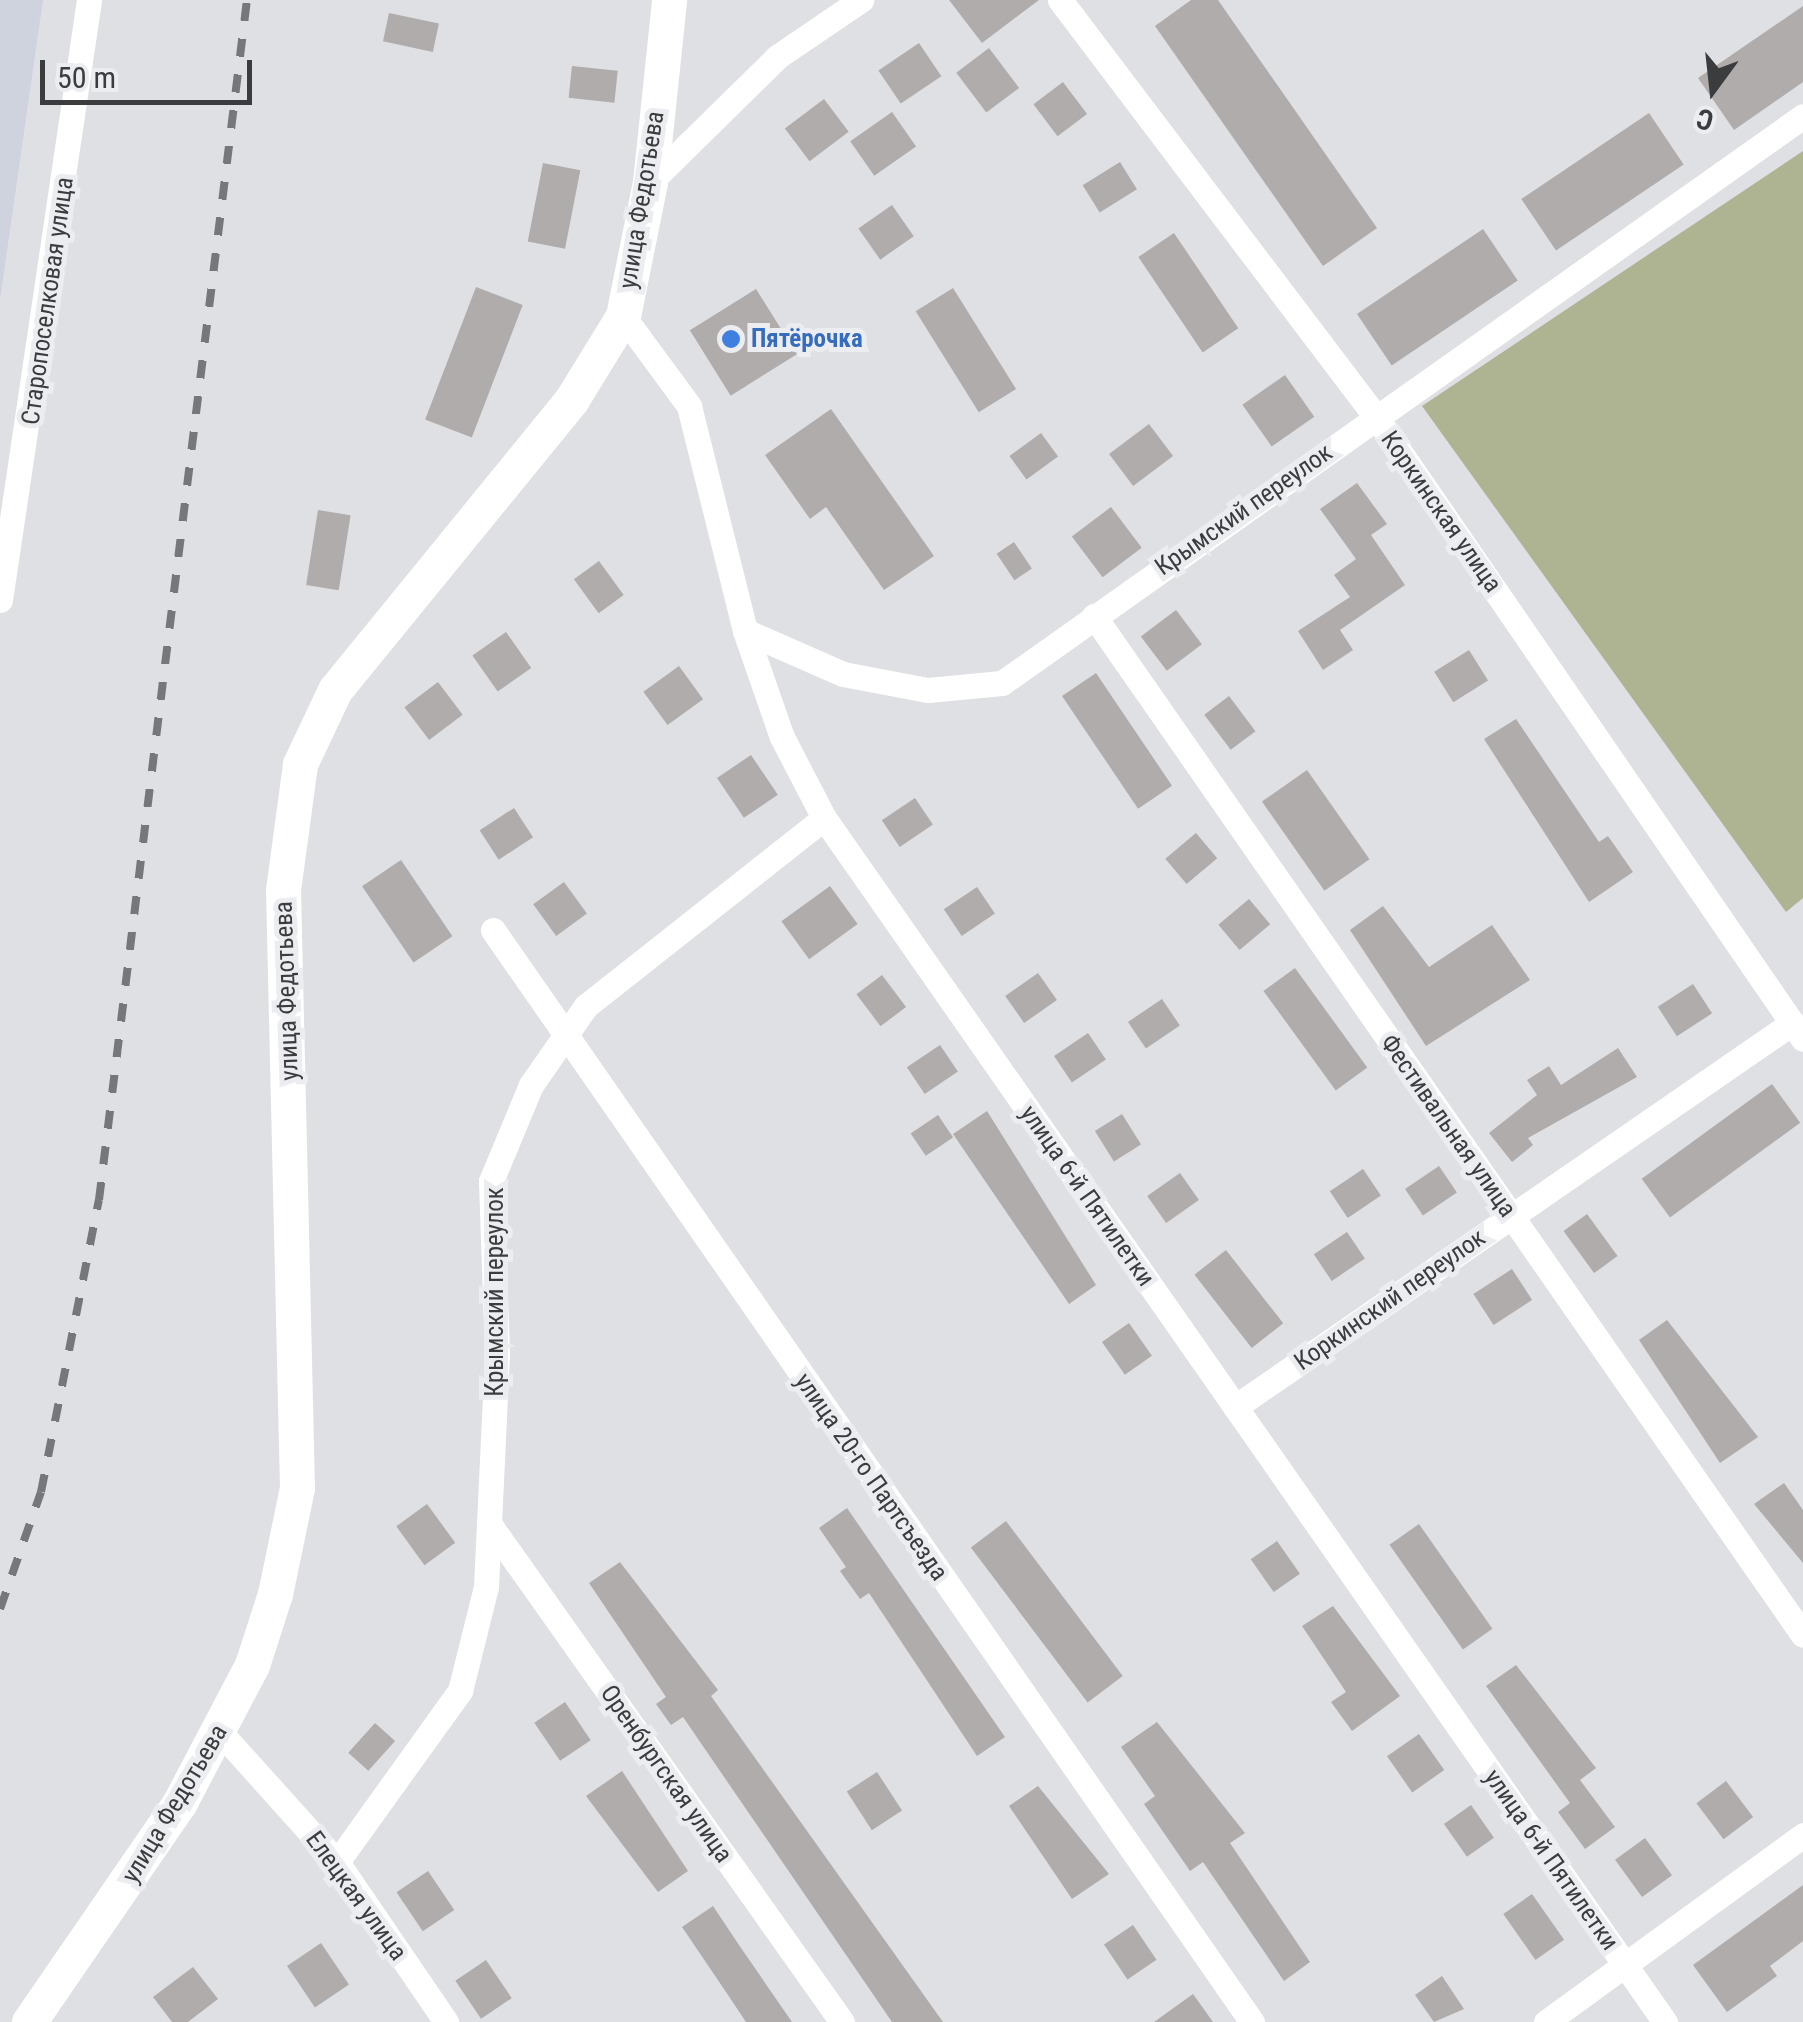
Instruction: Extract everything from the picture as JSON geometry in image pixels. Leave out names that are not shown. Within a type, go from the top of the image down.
[{"type":"main road","name":"улица Федотьева","points":[[30,2022],[220,1732],[258,1648],[298,1488],[283,890],[300,764],[334,690],[537,444],[623,316],[650,182],[668,0]]},
{"type":"street","name":"Старопоселковая улица","points":[[0,600],[14,555],[89,0]]},
{"type":"street","points":[[650,182],[777,57],[861,0]]},
{"type":"street","name":"Коркинская улица","points":[[1060,0],[1376,417],[1798,1031]]},
{"type":"street","name":"Крымский переулок","points":[[745,631],[843,674],[928,690],[1002,683],[1803,116]]},
{"type":"street","name":"улица 6-й Пятилетки","points":[[623,316],[689,406],[745,631],[782,737],[824,818],[1665,2022]]},
{"type":"street","name":"Фестивальная улица","points":[[1094,616],[1803,1635]]},
{"type":"street","name":"Крымский переулок","points":[[337,1862],[460,1692],[486,1587],[490,1525],[491,1181],[531,1085],[586,1006],[824,818]]},
{"type":"street","name":"улица 20-го Партсъезда","points":[[494,930],[564,1037],[1252,2022]]},
{"type":"street","name":"Коркинский переулок","points":[[1234,1407],[1511,1216],[1798,1031]]},
{"type":"street","name":"Оренбургская улица","points":[[490,1525],[842,2022]]},
{"type":"street","name":"Елецкая улица","points":[[220,1732],[337,1862],[446,2022]]},
{"type":"street","points":[[1546,2022],[1626,1968],[1803,1835]]},
{"type":"shaded area","points":[[0,0],[43,0],[0,300]]},
{"type":"green space","points":[[1803,151],[1803,898],[1786,912],[1422,406]]},
{"type":"building","points":[[949,0],[1039,0],[982,43]]},
{"type":"building","points":[[1191,0],[1218,0],[1377,228],[1323,266],[1155,26]]},
{"type":"building","points":[[1803,6],[1803,82],[1734,130],[1698,78]]},
{"type":"building","points":[[389,13],[439,24],[433,52],[383,41]]},
{"type":"building","points":[[919,43],[941,76],[901,104],[878,70]]},
{"type":"building","points":[[989,48],[1019,88],[986,113],[956,73]]},
{"type":"building","points":[[572,66],[618,71],[614,103],[569,98]]},
{"type":"building","points":[[1063,82],[1087,114],[1058,136],[1033,104]]},
{"type":"building","points":[[824,99],[849,132],[810,161],[785,128]]},
{"type":"building","points":[[892,112],[916,146],[874,176],[850,141]]},
{"type":"building","points":[[1649,113],[1684,164],[1556,251],[1521,199]]},
{"type":"building","points":[[1120,162],[1137,189],[1100,212],[1083,185]]},
{"type":"building","points":[[543,163],[580,170],[565,249],[528,242]]},
{"type":"building","points":[[892,205],[914,236],[880,260],[858,229]]},
{"type":"building","points":[[1483,229],[1518,280],[1392,365],[1357,314]]},
{"type":"building","points":[[1174,233],[1238,328],[1203,352],[1138,257]]},
{"type":"building","points":[[476,287],[523,305],[472,437],[425,420]]},
{"type":"building","points":[[953,288],[1016,389],[979,412],[916,311]]},
{"type":"building","points":[[756,289],[797,354],[731,396],[690,330]]},
{"type":"building","points":[[1285,375],[1314,417],[1272,447],[1242,405]]},
{"type":"building","points":[[831,409],[934,556],[884,590],[826,507],[810,519],[765,455]]},
{"type":"building","points":[[1149,424],[1173,456],[1133,486],[1109,454]]},
{"type":"building","points":[[1041,433],[1058,456],[1026,479],[1009,456]]},
{"type":"building","points":[[1357,483],[1387,524],[1371,535],[1405,585],[1340,630],[1353,650],[1323,670],[1298,631],[1350,597],[1334,575],[1356,559],[1320,509]]},
{"type":"building","points":[[1111,507],[1142,548],[1103,577],[1072,536]]},
{"type":"building","points":[[318,510],[351,515],[339,590],[306,585]]},
{"type":"building","points":[[1014,542],[1032,569],[1014,580],[997,554]]},
{"type":"building","points":[[599,561],[624,595],[599,613],[574,579]]},
{"type":"building","points":[[1176,610],[1202,644],[1167,671],[1141,636]]},
{"type":"building","points":[[506,632],[531,668],[498,692],[472,656]]},
{"type":"building","points":[[1469,650],[1488,681],[1453,702],[1434,672]]},
{"type":"building","points":[[679,666],[703,699],[668,725],[643,692]]},
{"type":"building","points":[[1096,673],[1172,786],[1138,809],[1062,696]]},
{"type":"building","points":[[438,682],[463,715],[429,740],[404,707]]},
{"type":"building","points":[[1229,696],[1255,731],[1231,750],[1204,715]]},
{"type":"building","points":[[1516,719],[1599,842],[1608,836],[1633,872],[1589,902],[1484,739]]},
{"type":"building","points":[[751,755],[778,795],[744,818],[717,778]]},
{"type":"building","points":[[1307,770],[1370,859],[1324,891],[1262,802]]},
{"type":"building","points":[[915,798],[933,825],[900,847],[882,820]]},
{"type":"building","points":[[514,808],[533,837],[499,860],[480,830]]},
{"type":"building","points":[[1196,833],[1217,858],[1187,884],[1165,859]]},
{"type":"building","points":[[401,860],[452,936],[413,963],[362,886]]},
{"type":"building","points":[[564,882],[587,914],[556,936],[533,904]]},
{"type":"building","points":[[830,886],[858,924],[809,959],[781,921]]},
{"type":"building","points":[[977,887],[995,914],[962,936],[944,909]]},
{"type":"building","points":[[1249,899],[1270,924],[1240,950],[1218,925]]},
{"type":"building","points":[[1383,906],[1429,967],[1492,925],[1530,980],[1426,1046],[1350,930]]},
{"type":"building","points":[[1295,968],[1367,1068],[1336,1090],[1263,991]]},
{"type":"building","points":[[1038,973],[1057,1000],[1024,1023],[1005,996]]},
{"type":"building","points":[[882,975],[906,1007],[881,1026],[856,994]]},
{"type":"building","points":[[1693,984],[1712,1013],[1677,1036],[1658,1007]]},
{"type":"building","points":[[1162,999],[1180,1026],[1146,1048],[1128,1022]]},
{"type":"building","points":[[1088,1033],[1106,1060],[1072,1082],[1054,1056]]},
{"type":"building","points":[[940,1045],[958,1072],[925,1094],[907,1067]]},
{"type":"building","points":[[1618,1048],[1637,1077],[1528,1138],[1533,1145],[1512,1162],[1489,1133],[1537,1095],[1527,1080],[1549,1066],[1561,1085]]},
{"type":"building","points":[[1772,1084],[1800,1123],[1670,1217],[1642,1179]]},
{"type":"building","points":[[987,1111],[1096,1285],[1069,1304],[953,1134]]},
{"type":"building","points":[[1122,1114],[1141,1145],[1114,1161],[1095,1131]]},
{"type":"building","points":[[938,1115],[953,1137],[926,1156],[911,1133]]},
{"type":"building","points":[[1439,1166],[1457,1193],[1423,1215],[1405,1189]]},
{"type":"building","points":[[1363,1169],[1381,1196],[1348,1218],[1330,1191]]},
{"type":"building","points":[[1180,1173],[1199,1200],[1166,1223],[1147,1196]]},
{"type":"building","points":[[1587,1214],[1618,1256],[1594,1273],[1564,1231]]},
{"type":"building","points":[[1347,1232],[1365,1259],[1332,1281],[1314,1254]]},
{"type":"building","points":[[1226,1250],[1283,1323],[1252,1348],[1194,1275]]},
{"type":"building","points":[[1512,1269],[1532,1300],[1494,1325],[1473,1294]]},
{"type":"building","points":[[1667,1320],[1758,1437],[1720,1463],[1639,1340]]},
{"type":"building","points":[[1129,1323],[1152,1356],[1125,1375],[1102,1342]]},
{"type":"building","points":[[1784,1483],[1803,1510],[1803,1563],[1754,1504]]},
{"type":"building","points":[[427,1504],[455,1543],[424,1565],[396,1526]]},
{"type":"building","points":[[847,1508],[1005,1737],[977,1756],[869,1593],[860,1599],[840,1571],[846,1567],[819,1528]]},
{"type":"building","points":[[1006,1521],[1123,1676],[1088,1702],[971,1547]]},
{"type":"building","points":[[1419,1524],[1492,1629],[1463,1650],[1390,1545]]},
{"type":"building","points":[[1277,1541],[1300,1574],[1274,1592],[1251,1559]]},
{"type":"building","points":[[620,1562],[718,1690],[711,1696],[943,2022],[892,2022],[683,1717],[671,1725],[656,1704],[666,1697],[589,1583]]},
{"type":"building","points":[[1333,1606],[1400,1696],[1352,1731],[1331,1702],[1346,1692],[1302,1626]]},
{"type":"building","points":[[1516,1665],[1596,1768],[1580,1780],[1615,1827],[1585,1849],[1558,1812],[1570,1803],[1486,1686]]},
{"type":"building","points":[[565,1702],[591,1740],[560,1761],[534,1723]]},
{"type":"building","points":[[1157,1722],[1245,1833],[1230,1843],[1310,1962],[1284,1981],[1203,1862],[1190,1871],[1144,1804],[1155,1796],[1121,1747]]},
{"type":"building","points":[[375,1723],[395,1741],[368,1771],[348,1753]]},
{"type":"building","points":[[1419,1734],[1444,1770],[1412,1792],[1387,1756]]},
{"type":"building","points":[[622,1771],[688,1871],[658,1892],[586,1796]]},
{"type":"building","points":[[877,1772],[902,1811],[872,1830],[847,1792]]},
{"type":"building","points":[[1726,1781],[1753,1817],[1724,1839],[1696,1803]]},
{"type":"building","points":[[1038,1786],[1109,1874],[1072,1899],[1009,1806]]},
{"type":"building","points":[[1471,1805],[1494,1838],[1467,1857],[1444,1824]]},
{"type":"building","points":[[1645,1838],[1672,1875],[1642,1897],[1615,1860]]},
{"type":"building","points":[[428,1871],[454,1910],[423,1931],[396,1892]]},
{"type":"building","points":[[1803,1885],[1803,1941],[1770,1966],[1777,1976],[1727,2012],[1693,1965]]},
{"type":"building","points":[[1532,1894],[1564,1940],[1535,1960],[1503,1914]]},
{"type":"building","points":[[713,1906],[792,2022],[746,2022],[682,1927]]},
{"type":"building","points":[[1133,1925],[1156,1960],[1127,1979],[1104,1945]]},
{"type":"building","points":[[321,1943],[349,1984],[315,2007],[287,1966]]},
{"type":"building","points":[[486,1960],[512,1998],[481,2019],[455,1981]]},
{"type":"building","points":[[193,1967],[218,1999],[188,2022],[172,2022],[153,1997]]},
{"type":"building","points":[[1442,1976],[1464,2009],[1434,2022],[1415,1995]]},
{"type":"building","points":[[1193,1994],[1213,2022],[1154,2022]]},
{"type":"railway","points":[[0,1609],[41,1492],[99,1200],[247,0]]},
{"type":"place","name":"Пятёрочка","points":[[731,339]]}]
